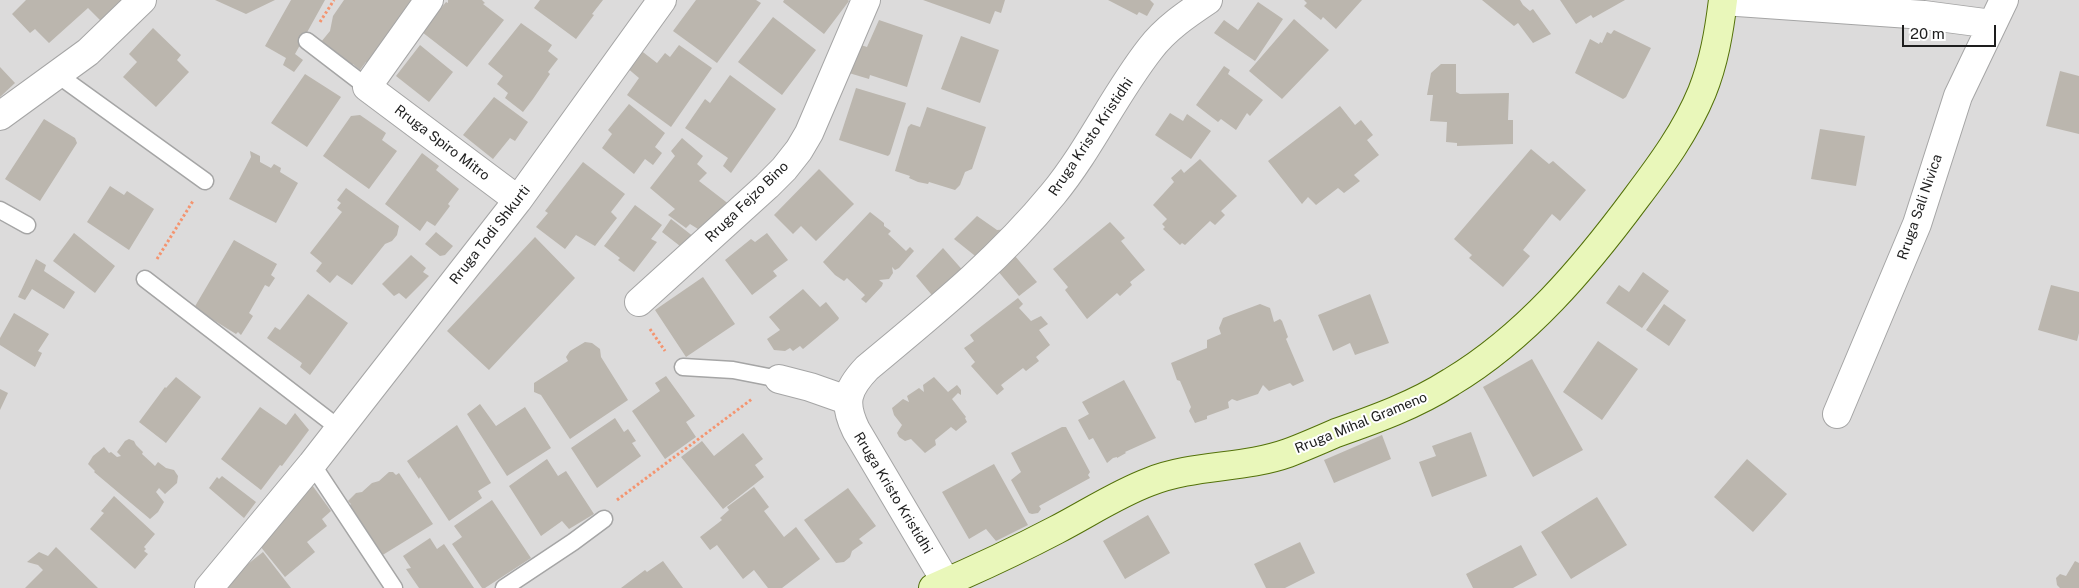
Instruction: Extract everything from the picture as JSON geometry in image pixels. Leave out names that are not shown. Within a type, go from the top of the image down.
[{"type":"street","points":[[0,116],[88,52],[142,0]]},
{"type":"street","points":[[367,86],[429,0]]},
{"type":"street","name":"Rruga Todi Shkurti","points":[[208,588],[312,464],[518,200],[662,0]]},
{"type":"street","name":"Rruga Fejzo Bino","points":[[639,302],[767,186],[799,150],[818,113],[866,0]]},
{"type":"street","name":"Rruga Kristo Kristidhi","points":[[940,585],[849,415],[848,400],[853,386],[867,368],[976,276],[1020,234],[1070,172],[1151,48],[1182,19],[1208,0]]},
{"type":"street","name":"Rruga Sali Nivica","points":[[1837,414],[1916,224],[1958,96],[2004,0]]},
{"type":"street","points":[[1723,1],[1924,15],[1992,24]]},
{"type":"street","name":"Rruga Mihal Grameno","points":[[940,585],[1018,550],[1150,481],[1206,467],[1253,462],[1288,453],[1402,408],[1432,394],[1473,368],[1529,321],[1573,277],[1632,204],[1671,150],[1687,122],[1710,70],[1718,39],[1723,1]]},
{"type":"street","name":"Rruga Spiro Mitro","points":[[367,86],[518,200]]},
{"type":"street","points":[[779,379],[848,400]]},
{"type":"lane","name":"Rruga Spiro Mitro","points":[[307,41],[367,86]]},
{"type":"lane","points":[[58,75],[205,181]]},
{"type":"lane","points":[[0,210],[27,225]]},
{"type":"lane","points":[[144,279],[340,428]]},
{"type":"lane","points":[[683,367],[733,370],[779,379]]},
{"type":"lane","points":[[312,464],[394,588]]},
{"type":"lane","points":[[504,588],[604,519]]},
{"type":"path","points":[[144,279],[205,181]]},
{"type":"path","points":[[639,302],[638,313],[671,359],[683,367]]},
{"type":"path","points":[[604,519],[611,504],[779,379]]},
{"type":"shaded area","points":[[0,0],[2079,0],[2079,588],[0,588]]},
{"type":"building","points":[[26,0],[123,0],[103,23],[88,8],[49,43],[35,29],[30,33],[12,14]]},
{"type":"building","points":[[215,0],[275,0],[246,14]]},
{"type":"building","points":[[291,0],[325,0],[295,54],[303,60],[294,72],[283,65],[286,58],[265,46]]},
{"type":"building","points":[[344,0],[422,0],[373,67],[366,62],[360,70],[353,64],[351,66],[321,42],[330,31],[333,16]]},
{"type":"building","points":[[448,0],[482,0],[485,3],[483,4],[504,20],[467,67],[422,32],[446,2],[448,3]]},
{"type":"building","points":[[540,0],[603,0],[576,39],[534,8]]},
{"type":"building","points":[[696,0],[756,0],[761,3],[717,63],[673,31]]},
{"type":"building","points":[[784,0],[849,1],[824,34],[783,2]]},
{"type":"building","points":[[923,0],[1005,0],[1001,13],[995,11],[990,24]]},
{"type":"building","points":[[1108,0],[1150,0],[1154,4],[1147,16],[1139,12],[1137,15]]},
{"type":"building","points":[[1304,0],[1362,0],[1336,29],[1323,17],[1321,20],[1304,6],[1307,3]]},
{"type":"building","points":[[1482,0],[1520,0],[1530,11],[1533,9],[1551,34],[1533,43],[1518,23],[1514,26]]},
{"type":"building","points":[[1560,0],[1625,0],[1593,18],[1591,15],[1576,24]]},
{"type":"building","points":[[1258,2],[1283,19],[1255,61],[1214,33],[1224,20],[1238,30]]},
{"type":"building","points":[[773,17],[816,50],[782,95],[738,62]]},
{"type":"building","points":[[1294,19],[1329,50],[1282,99],[1249,71]]},
{"type":"building","points":[[879,20],[923,35],[907,87],[870,75],[869,79],[849,73],[858,44],[867,47]]},
{"type":"building","points":[[521,23],[552,45],[548,51],[558,59],[548,72],[550,74],[523,112],[505,98],[508,93],[497,84],[503,76],[488,64]]},
{"type":"building","points":[[153,28],[181,55],[177,60],[189,72],[156,107],[123,77],[137,62],[129,54]]},
{"type":"building","points":[[1614,30],[1651,48],[1626,97],[1623,99],[1575,73],[1590,39],[1599,44],[1600,42],[1602,43],[1607,32],[1611,34]]},
{"type":"building","points":[[961,36],[999,50],[980,103],[941,89]]},
{"type":"building","points":[[420,45],[453,72],[429,102],[396,76]]},
{"type":"building","points":[[679,45],[712,68],[671,127],[627,95],[639,78],[626,67],[639,49],[657,63],[665,53],[670,57]]},
{"type":"building","points":[[1441,64],[1456,64],[1456,92],[1460,94],[1509,93],[1508,120],[1513,120],[1513,144],[1457,146],[1457,143],[1446,142],[1447,122],[1430,121],[1433,95],[1427,95],[1431,73]]},
{"type":"building","points":[[1224,66],[1230,70],[1228,74],[1263,100],[1250,116],[1247,113],[1236,130],[1221,119],[1218,122],[1196,105]]},
{"type":"building","points":[[0,67],[15,83],[0,97]]},
{"type":"building","points":[[2060,71],[2079,76],[2079,134],[2046,126]]},
{"type":"building","points":[[305,74],[341,97],[307,147],[271,123]]},
{"type":"building","points":[[730,75],[776,109],[731,173],[723,166],[728,158],[685,128],[705,99],[710,103]]},
{"type":"building","points":[[856,88],[906,103],[888,156],[839,140]]},
{"type":"building","points":[[494,97],[528,122],[515,141],[510,138],[493,159],[463,135]]},
{"type":"building","points":[[629,104],[665,133],[655,147],[662,153],[653,165],[645,159],[634,174],[602,148],[612,134],[608,130]]},
{"type":"building","points":[[1340,106],[1355,125],[1361,120],[1373,135],[1367,140],[1379,155],[1354,175],[1360,181],[1344,193],[1338,188],[1316,205],[1308,197],[1302,204],[1268,161]]},
{"type":"building","points":[[927,107],[986,127],[972,169],[965,172],[960,185],[955,190],[929,182],[928,184],[918,182],[909,178],[910,176],[895,171],[908,127],[911,124],[920,127]]},
{"type":"building","points":[[1170,113],[1183,121],[1187,114],[1211,131],[1191,159],[1155,135]]},
{"type":"building","points":[[360,115],[386,133],[382,140],[397,151],[369,189],[323,156],[351,116]]},
{"type":"building","points":[[44,119],[75,138],[77,143],[40,201],[5,179]]},
{"type":"building","points":[[1820,129],[1865,136],[1856,186],[1811,179]]},
{"type":"building","points":[[682,138],[703,156],[697,164],[707,173],[699,181],[730,205],[706,234],[690,224],[686,228],[668,215],[675,209],[650,188],[675,156],[671,151]]},
{"type":"building","points":[[1531,149],[1549,164],[1553,161],[1586,190],[1560,221],[1552,214],[1523,250],[1530,256],[1503,287],[1469,258],[1472,255],[1454,239]]},
{"type":"building","points":[[250,151],[260,156],[260,162],[271,168],[274,164],[281,168],[280,172],[298,183],[276,223],[229,199],[251,157]]},
{"type":"building","points":[[422,153],[439,166],[436,170],[459,189],[448,204],[450,206],[435,226],[427,221],[420,231],[385,204]]},
{"type":"building","points":[[1200,159],[1237,196],[1221,211],[1225,215],[1215,225],[1210,221],[1185,245],[1182,243],[1180,245],[1163,229],[1165,227],[1162,224],[1167,219],[1153,205],[1174,182],[1171,178],[1181,169],[1184,173]]},
{"type":"building","points":[[583,162],[625,194],[611,212],[617,218],[595,246],[576,235],[565,249],[536,227],[548,213],[545,211]]},
{"type":"building","points":[[819,169],[854,204],[816,241],[801,226],[793,234],[774,215]]},
{"type":"building","points":[[110,186],[124,195],[127,191],[154,209],[129,250],[87,222]]},
{"type":"building","points":[[346,188],[399,226],[397,235],[392,241],[385,244],[352,285],[337,275],[330,283],[316,271],[322,263],[310,253],[342,212],[337,208],[341,203],[337,200]]},
{"type":"building","points":[[635,205],[662,225],[651,239],[657,242],[634,272],[604,246]]},
{"type":"building","points":[[870,212],[884,223],[884,226],[891,231],[888,234],[906,251],[910,247],[914,251],[899,268],[895,270],[892,267],[893,273],[889,279],[879,280],[883,283],[882,286],[866,303],[861,299],[865,295],[847,278],[844,281],[835,275],[823,262]]},
{"type":"building","points":[[977,216],[997,230],[1009,229],[979,259],[954,239]]},
{"type":"building","points":[[671,219],[694,237],[681,250],[678,248],[680,246],[662,232]]},
{"type":"building","points":[[1110,222],[1125,238],[1121,241],[1145,270],[1130,282],[1132,285],[1120,296],[1117,293],[1087,319],[1065,290],[1068,287],[1053,269]]},
{"type":"building","points":[[436,232],[453,246],[445,255],[440,256],[425,244]]},
{"type":"building","points":[[74,233],[115,266],[95,293],[53,261]]},
{"type":"building","points":[[767,233],[788,260],[773,271],[777,276],[752,295],[725,260],[751,239],[755,242]]},
{"type":"building","points":[[535,237],[575,278],[489,370],[447,331]]},
{"type":"building","points":[[234,240],[277,264],[271,275],[275,278],[269,287],[265,285],[249,313],[253,316],[241,335],[238,332],[236,334],[194,308]]},
{"type":"building","points":[[943,248],[966,274],[936,300],[916,276]]},
{"type":"building","points":[[411,255],[426,268],[423,272],[429,276],[406,299],[399,293],[394,296],[382,284]]},
{"type":"building","points":[[1015,256],[1037,282],[1019,296],[997,270]]},
{"type":"building","points":[[36,259],[46,265],[44,271],[75,292],[64,309],[32,289],[25,300],[18,297]]},
{"type":"building","points":[[1643,272],[1669,291],[1642,328],[1606,303],[1619,285],[1629,292]]},
{"type":"building","points":[[703,277],[735,324],[686,357],[655,310]]},
{"type":"building","points":[[2051,285],[2079,292],[2079,333],[2077,341],[2038,330]]},
{"type":"building","points":[[803,289],[820,307],[826,302],[839,318],[803,349],[800,346],[793,351],[790,348],[785,351],[774,350],[767,339],[780,330],[769,317]]},
{"type":"building","points":[[308,294],[348,323],[310,375],[300,367],[302,363],[267,338],[275,327],[280,330]]},
{"type":"building","points":[[1370,294],[1389,343],[1355,355],[1350,343],[1333,351],[1318,315]]},
{"type":"building","points":[[1018,298],[1023,304],[1019,308],[1031,321],[1041,316],[1048,324],[1039,330],[1050,345],[1036,357],[1039,361],[1026,371],[1023,368],[1001,385],[1004,389],[997,395],[971,366],[975,362],[964,348],[974,341],[970,335]]},
{"type":"building","points":[[1260,304],[1270,308],[1274,322],[1280,319],[1282,321],[1288,337],[1286,339],[1304,381],[1293,386],[1290,383],[1269,391],[1263,385],[1258,394],[1237,401],[1232,399],[1228,402],[1229,408],[1207,416],[1207,419],[1195,423],[1189,411],[1191,407],[1180,381],[1177,380],[1171,363],[1207,348],[1207,340],[1221,334],[1219,328],[1223,318]]},
{"type":"building","points":[[1664,304],[1686,320],[1669,346],[1646,330]]},
{"type":"building","points":[[14,313],[49,334],[38,351],[42,353],[35,367],[0,345],[0,338]]},
{"type":"building","points":[[1598,341],[1638,369],[1602,420],[1563,392]]},
{"type":"building","points":[[585,342],[592,343],[600,349],[601,357],[628,400],[570,439],[541,395],[534,392],[534,383],[568,361],[566,357],[570,351]]},
{"type":"building","points":[[1532,359],[1583,450],[1533,477],[1483,387]]},
{"type":"building","points":[[666,376],[695,416],[686,422],[696,437],[665,459],[632,411],[660,391],[655,383]]},
{"type":"building","points":[[176,377],[201,397],[166,443],[139,422],[165,387]]},
{"type":"building","points":[[934,377],[948,392],[957,385],[961,390],[961,395],[958,393],[952,399],[966,417],[967,422],[956,431],[951,427],[935,440],[936,445],[925,453],[911,439],[905,441],[899,437],[897,433],[902,425],[894,415],[892,408],[903,399],[909,402],[907,396],[919,388],[924,392],[923,385]]},
{"type":"building","points":[[1124,380],[1156,438],[1125,452],[1117,458],[1113,458],[1107,463],[1093,438],[1089,440],[1078,420],[1089,414],[1082,402]]},
{"type":"building","points":[[0,389],[8,393],[0,410]]},
{"type":"building","points":[[480,404],[496,426],[525,407],[551,448],[507,476],[467,414]]},
{"type":"building","points":[[260,407],[286,425],[295,413],[309,430],[261,490],[221,459]]},
{"type":"building","points":[[615,418],[624,432],[628,429],[636,441],[632,443],[641,456],[597,488],[571,448]]},
{"type":"building","points":[[457,425],[491,483],[478,491],[482,498],[449,521],[407,461]]},
{"type":"building","points":[[1062,427],[1066,427],[1090,472],[1088,475],[1090,478],[1039,506],[1041,509],[1038,513],[1029,513],[1011,480],[1021,472],[1011,453]]},
{"type":"building","points":[[1471,432],[1487,476],[1432,497],[1419,462],[1436,456],[1432,446]]},
{"type":"building","points":[[743,433],[763,459],[755,465],[764,477],[723,509],[681,457],[702,441],[714,456]]},
{"type":"building","points":[[1382,435],[1391,459],[1334,483],[1324,460]]},
{"type":"building","points":[[129,439],[134,441],[143,452],[142,454],[155,466],[158,462],[166,468],[174,470],[178,476],[177,483],[165,494],[159,488],[156,492],[164,502],[158,512],[150,519],[94,472],[88,464],[93,456],[104,447],[109,453],[111,452],[117,457],[121,456],[117,452],[125,441]]},
{"type":"building","points":[[547,459],[558,476],[566,471],[594,514],[569,529],[562,521],[541,536],[509,486]]},
{"type":"building","points":[[1747,459],[1787,494],[1753,532],[1714,497]]},
{"type":"building","points":[[994,464],[1028,525],[996,541],[986,529],[969,539],[942,492]]},
{"type":"building","points":[[389,472],[393,472],[396,475],[399,473],[433,524],[381,556],[349,506],[351,504],[348,501],[356,493],[362,492]]},
{"type":"building","points":[[222,476],[256,502],[244,518],[209,488],[217,477],[219,479]]},
{"type":"building","points":[[312,485],[331,511],[322,519],[327,526],[307,542],[315,552],[285,577],[260,546]]},
{"type":"building","points":[[754,487],[769,507],[764,511],[784,537],[796,527],[820,559],[782,588],[768,588],[754,570],[743,579],[717,545],[710,550],[700,537],[722,520],[720,518],[729,510],[727,507]]},
{"type":"building","points":[[848,488],[876,526],[859,539],[863,543],[852,551],[850,557],[844,562],[836,563],[804,520]]},
{"type":"building","points":[[114,496],[155,534],[144,547],[146,549],[144,551],[148,554],[135,569],[90,529],[104,513],[101,511]]},
{"type":"building","points":[[1597,497],[1627,545],[1571,579],[1541,532]]},
{"type":"building","points":[[492,500],[531,558],[485,588],[482,588],[452,544],[462,537],[454,526]]},
{"type":"building","points":[[1148,515],[1170,553],[1125,579],[1103,541]]},
{"type":"building","points":[[430,538],[437,549],[444,544],[474,588],[419,588],[406,569],[411,568],[403,556]]},
{"type":"building","points":[[1300,542],[1315,573],[1285,588],[1266,588],[1254,564]]},
{"type":"building","points":[[1521,545],[1537,575],[1513,588],[1473,588],[1466,574]]},
{"type":"building","points":[[56,547],[98,588],[25,588],[43,570],[38,565],[27,562],[39,552],[48,556]]},
{"type":"building","points":[[263,552],[291,588],[226,588],[223,584]]},
{"type":"building","points":[[663,561],[683,588],[621,588],[645,570],[647,572]]},
{"type":"building","points":[[2075,561],[2079,563],[2079,588],[2060,588],[2057,585],[2056,578],[2060,574],[2066,576]]}]
